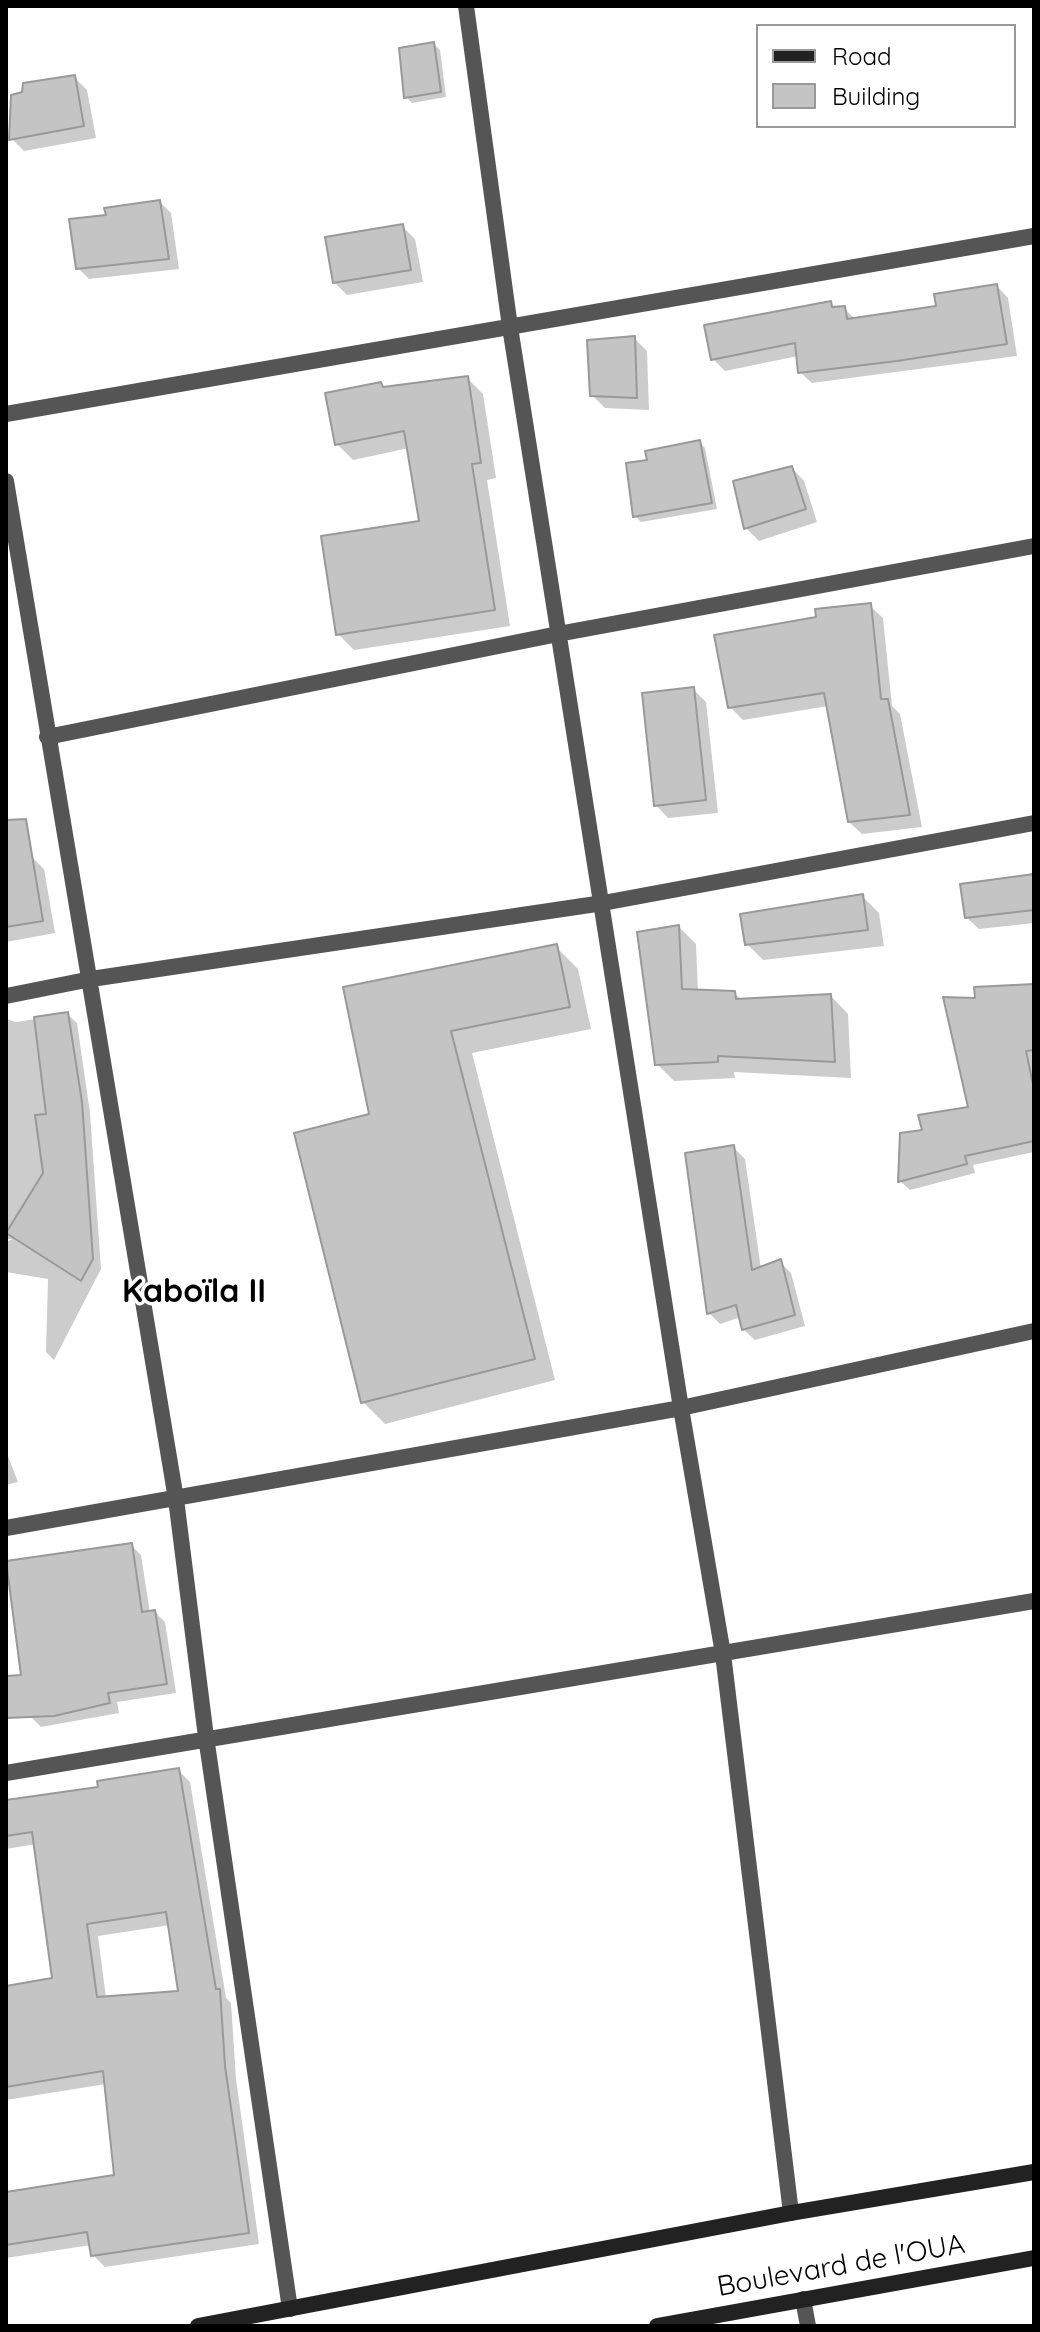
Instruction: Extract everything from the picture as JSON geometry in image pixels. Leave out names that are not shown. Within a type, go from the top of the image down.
[{"type":"main road","points":[[198,2326],[791,2213],[1034,2172]]},
{"type":"main road","name":"Boulevard de l'OUA","points":[[657,2326],[1034,2258]]},
{"type":"street","points":[[466,6],[510,327],[681,1408],[723,1654],[791,2213]]},
{"type":"street","points":[[6,414],[1034,236]]},
{"type":"street","points":[[6,481],[176,1499],[206,1737],[290,2309]]},
{"type":"street","points":[[47,737],[558,634],[1034,546]]},
{"type":"street","points":[[6,996],[91,979],[603,903],[1034,823]]},
{"type":"street","points":[[6,1528],[681,1408],[1034,1331]]},
{"type":"street","points":[[6,1773],[206,1737],[1034,1601]]},
{"type":"street","points":[[803,2299],[808,2326]]},
{"type":"building","points":[[434,42],[441,92],[404,98],[399,48]]},
{"type":"building","points":[[75,75],[84,126],[9,140],[11,95],[22,92],[23,83]]},
{"type":"building","points":[[160,200],[169,259],[76,269],[69,219],[106,215],[104,208]]},
{"type":"building","points":[[403,224],[411,270],[333,283],[325,237]]},
{"type":"building","points":[[997,284],[1007,344],[798,373],[795,343],[711,360],[704,325],[831,301],[832,307],[845,306],[847,319],[936,306],[934,294]]},
{"type":"building","points":[[635,336],[637,398],[590,396],[587,340]]},
{"type":"building","points":[[468,376],[481,463],[472,464],[495,610],[336,635],[321,536],[419,521],[404,431],[335,445],[325,393],[381,382],[383,387]]},
{"type":"building","points":[[700,440],[712,503],[633,517],[626,463],[647,460],[645,451]]},
{"type":"building","points":[[792,466],[806,509],[744,529],[733,481]]},
{"type":"building","points":[[871,603],[881,699],[888,699],[910,815],[848,822],[824,693],[728,708],[714,635],[816,617],[815,609]]},
{"type":"building","points":[[694,687],[706,800],[654,806],[642,693]]},
{"type":"building","points":[[26,819],[43,921],[6,927],[6,820]]},
{"type":"building","points":[[1034,874],[1034,910],[965,918],[960,884]]},
{"type":"building","points":[[863,894],[868,930],[745,945],[740,914]]},
{"type":"building","points":[[679,925],[682,989],[735,991],[736,999],[831,994],[835,1062],[718,1056],[718,1062],[655,1065],[637,932]]},
{"type":"building","points":[[557,944],[570,1007],[451,1031],[535,1359],[361,1403],[294,1133],[369,1114],[343,987]]},
{"type":"building","points":[[1034,984],[1034,1050],[1026,1051],[1034,1089],[1034,1141],[965,1156],[967,1164],[898,1182],[900,1133],[922,1130],[918,1115],[968,1107],[943,997],[975,998],[974,987]]},
{"type":"building","points":[[68,1012],[82,1102],[93,1259],[81,1281],[6,1233],[43,1173],[35,1115],[46,1114],[34,1017]]},
{"type":"building","points":[[734,1145],[752,1270],[781,1259],[795,1315],[742,1330],[736,1305],[707,1314],[685,1153]]},
{"type":"building","points":[[132,1543],[142,1612],[155,1610],[167,1684],[108,1693],[110,1703],[54,1716],[6,1718],[6,1676],[21,1675],[6,1561]]},
{"type":"building","points":[[179,1768],[216,1989],[220,1989],[225,2066],[249,2233],[91,2256],[87,2232],[6,2245],[6,2192],[114,2175],[103,2071],[6,2087],[6,1986],[52,1978],[32,1832],[6,1836],[6,1800],[98,1787],[97,1781]],"holes":[[[166,1912],[178,1991],[97,1997],[87,1924]]]},
{"type":"district","name":"Kaboïla II","points":[[194,1292]]}]
